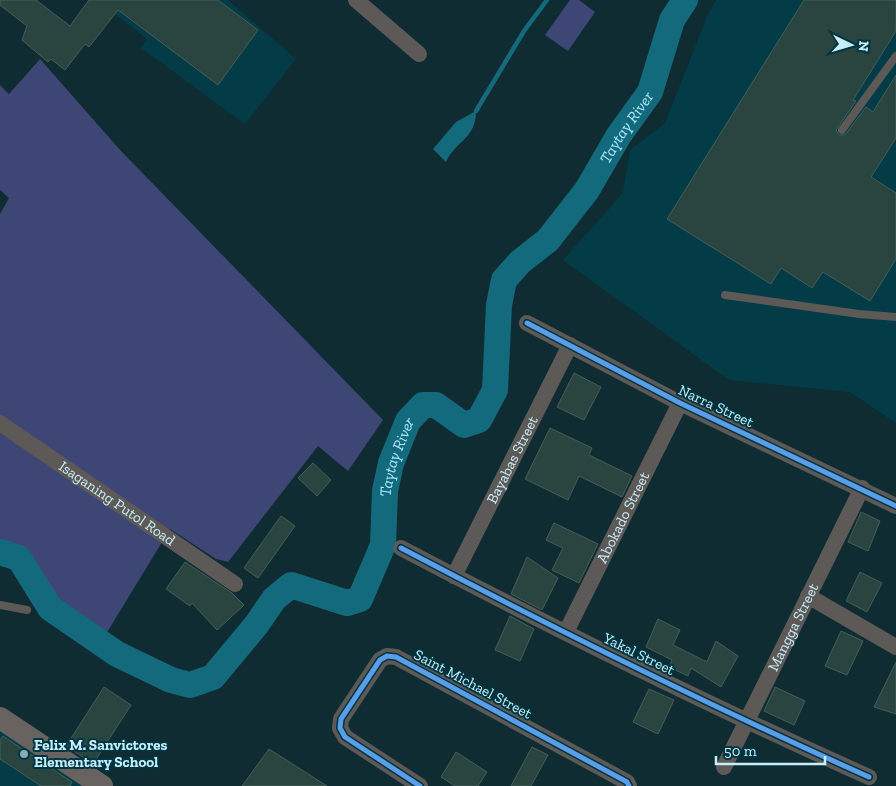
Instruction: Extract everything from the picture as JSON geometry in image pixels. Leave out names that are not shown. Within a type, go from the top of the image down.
[{"type":"street","points":[[356,0],[419,54]]},
{"type":"street","name":"Narra Street","points":[[527,323],[680,403],[862,488],[896,506]]},
{"type":"street","name":"Bayabas Street","points":[[454,576],[570,344]]},
{"type":"street","name":"Abokado Street","points":[[566,632],[680,403]]},
{"type":"street","name":"Isaganing Putol Road","points":[[0,423],[235,584]]},
{"type":"street","name":"Mangga Street","points":[[724,767],[862,488]]},
{"type":"street","name":"Yakal Street","points":[[401,548],[746,722],[869,777]]},
{"type":"street","points":[[808,596],[896,647]]},
{"type":"street","name":"Saint Michael Street","points":[[420,786],[345,737],[340,728],[341,719],[380,660],[387,656],[396,658],[413,667],[627,782],[629,786]]},
{"type":"street","points":[[0,718],[102,786]]},
{"type":"lane","points":[[842,130],[896,56]]},
{"type":"lane","points":[[725,295],[859,314],[896,317]]},
{"type":"lane","points":[[0,604],[27,610]]},
{"type":"shaded area","points":[[97,0],[228,0],[296,59],[245,124],[141,48],[147,39]]},
{"type":"shaded area","points":[[570,0],[579,0],[595,12],[568,51],[545,35]]},
{"type":"shaded area","points":[[716,0],[896,0],[896,423],[850,392],[729,380],[563,260],[623,193],[630,150],[665,123],[708,14]]},
{"type":"shaded area","points":[[40,59],[121,151],[383,420],[348,471],[318,446],[228,562],[216,559],[170,529],[106,634],[55,604],[26,555],[0,546],[0,214],[9,198],[0,190],[0,85],[9,94]]},
{"type":"shaded area","points":[[476,111],[473,128],[446,162],[433,149],[456,122]]},
{"type":"shaded area","name":"Felix M. Sanvictores Elementary School","points":[[0,722],[97,786],[0,786]]},
{"type":"building","points":[[0,0],[36,0],[70,26],[89,0],[218,0],[258,30],[218,85],[118,10],[89,47],[85,44],[65,70],[51,59],[48,62],[22,40],[27,26],[0,5]]},
{"type":"building","points":[[804,0],[896,0],[896,31],[853,100],[856,101],[836,130],[839,135],[845,135],[866,107],[873,112],[896,75],[896,138],[871,177],[896,193],[896,259],[870,301],[823,272],[812,288],[781,268],[771,284],[667,219]]},
{"type":"building","points":[[574,373],[601,387],[584,420],[557,407]]},
{"type":"building","points":[[550,428],[592,448],[589,455],[632,476],[622,497],[579,476],[568,500],[525,479]]},
{"type":"building","points":[[313,463],[331,480],[317,496],[298,478]]},
{"type":"building","points":[[861,512],[880,521],[868,551],[848,542]]},
{"type":"building","points":[[281,516],[295,526],[258,578],[244,568]]},
{"type":"building","points":[[554,523],[598,544],[579,583],[552,570],[563,548],[546,540]]},
{"type":"building","points":[[527,557],[558,578],[542,610],[511,594]]},
{"type":"building","points":[[185,562],[232,593],[244,605],[217,630],[192,603],[190,606],[166,589]]},
{"type":"building","points":[[860,572],[882,583],[867,612],[846,601]]},
{"type":"building","points":[[510,616],[534,629],[520,661],[495,650]]},
{"type":"building","points":[[658,619],[680,630],[673,645],[707,662],[716,641],[738,656],[721,687],[691,668],[688,676],[669,667],[672,660],[646,647]]},
{"type":"building","points":[[841,631],[863,641],[847,675],[825,666]]},
{"type":"building","points":[[896,662],[896,714],[874,707]]},
{"type":"building","points":[[104,687],[131,705],[93,764],[66,746]]},
{"type":"building","points":[[775,687],[805,701],[794,725],[764,711]]},
{"type":"building","points":[[649,689],[674,700],[658,734],[633,722]]},
{"type":"building","points":[[3,736],[72,782],[70,786],[41,786],[0,759],[0,740]]},
{"type":"building","points":[[532,747],[548,755],[531,786],[511,786]]},
{"type":"building","points":[[269,749],[327,786],[242,786]]},
{"type":"building","points":[[456,752],[487,772],[478,786],[455,786],[441,777]]},
{"type":"waterway","points":[[476,111],[524,31],[547,0]]},
{"type":"waterway","name":"Taytay River","points":[[0,552],[19,558],[50,608],[117,654],[171,680],[190,685],[213,677],[257,624],[274,599],[291,585],[347,603],[360,599],[383,545],[385,491],[391,463],[408,421],[423,405],[436,405],[464,425],[479,420],[495,390],[499,305],[504,280],[520,262],[548,240],[587,190],[619,135],[650,92],[672,20],[685,0]]},
{"type":"cycle path","points":[[527,323],[680,403],[896,506]]},
{"type":"cycle path","points":[[401,548],[633,666],[750,723],[869,777]]},
{"type":"cycle path","points":[[420,786],[345,737],[340,728],[341,719],[380,660],[387,656],[396,657],[627,782],[629,786]]},
{"type":"place","name":"Felix M. Sanvictores Elementary School","points":[[24,754]]}]
